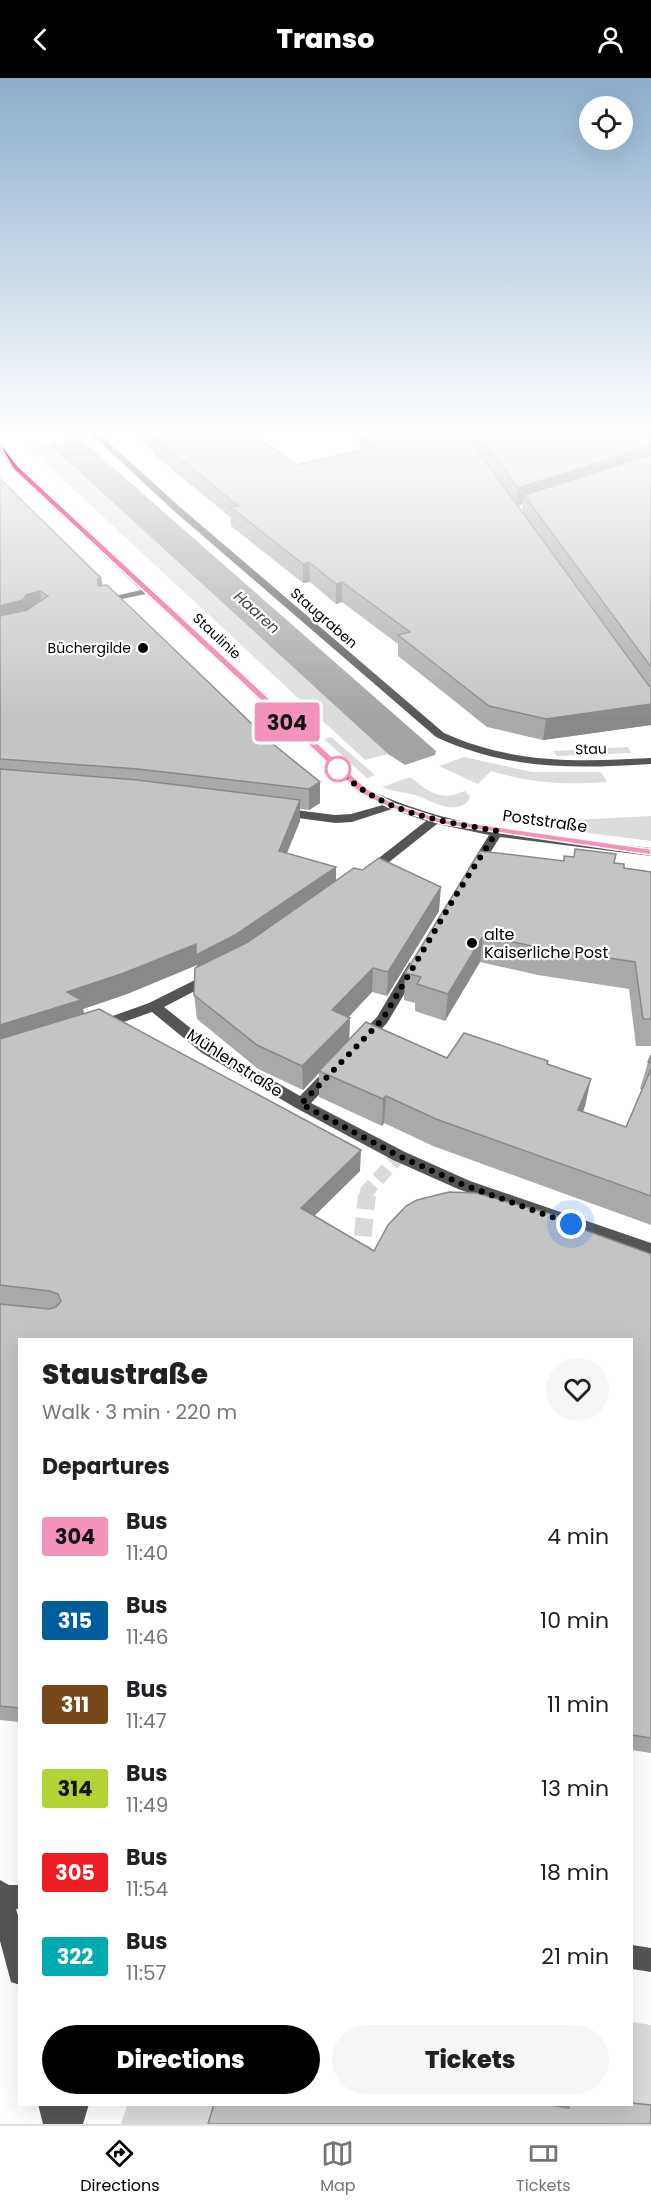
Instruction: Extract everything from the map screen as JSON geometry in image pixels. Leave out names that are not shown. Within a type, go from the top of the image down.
[{"type":"street","name":"Staulinie","points":[[79,527],[355,786],[391,806],[434,820]]},
{"type":"street","name":"Staugraben","points":[[199,527],[431,729],[475,751],[532,763]]},
{"type":"street","points":[[108,604],[150,594]]},
{"type":"street","name":"Stau","points":[[532,763],[567,765],[651,761]]},
{"type":"street","points":[[266,811],[335,819],[352,818],[391,806]]},
{"type":"street","points":[[355,883],[434,820]]},
{"type":"street","name":"Poststraße","points":[[434,820],[651,852]]},
{"type":"street","points":[[465,882],[497,831]]},
{"type":"street","points":[[301,1104],[382,1020],[423,950]]},
{"type":"street","points":[[83,1030],[154,1006],[223,971]]},
{"type":"street","name":"Mühlenstraße","points":[[154,1006],[207,1049],[301,1104],[399,1156],[464,1185],[651,1250]]},
{"type":"street","points":[[5,1895],[18,1963]]},
{"type":"street","points":[[633,1957],[651,1960]]},
{"type":"street","points":[[52,2106],[56,2124]]},
{"type":"street","points":[[69,2124],[75,2106]]},
{"type":"shaded area","points":[[115,527],[140,527],[388,754],[365,760]]},
{"type":"shaded area","points":[[331,737],[375,775],[367,778],[324,739]]},
{"type":"shaded area","points":[[628,747],[631,753],[557,756],[553,751]]},
{"type":"shaded area","points":[[464,757],[532,772],[601,772],[607,782],[548,782],[491,771],[478,784],[439,766]]},
{"type":"shaded area","points":[[410,777],[436,794],[449,796],[465,791],[470,796],[469,800],[456,807],[442,806],[415,795],[382,787]]},
{"type":"shaded area","points":[[512,816],[534,822],[651,816],[651,841],[511,823],[508,821]]},
{"type":"shaded area","points":[[633,2022],[651,2025],[651,2124],[510,2106],[633,2106]]},
{"type":"shaded area","points":[[127,2106],[219,2106],[214,2124],[121,2124]]},
{"type":"water","name":"Haaren","points":[[140,527],[181,527],[436,751],[435,755],[405,765],[388,754]]},
{"type":"building","points":[[0,527],[49,527],[101,578],[98,579],[98,586],[107,585],[273,744],[320,782],[309,789],[138,769],[0,759],[0,616],[27,610],[48,596],[40,591],[26,595],[23,600],[0,606]]},
{"type":"building","points":[[256,527],[534,527],[651,687],[651,704],[546,719],[489,706],[398,635],[410,632],[342,582],[336,584],[309,562],[303,564]]},
{"type":"building","points":[[548,527],[651,527],[651,667]]},
{"type":"building","points":[[0,769],[137,780],[300,800],[279,851],[336,867],[235,935],[196,955],[196,944],[124,973],[67,992],[81,1000],[0,1025]]},
{"type":"building","points":[[575,849],[616,854],[614,863],[624,864],[624,868],[651,872],[651,1019],[643,1019],[635,962],[542,948],[483,936],[448,994],[417,984],[421,977],[405,973],[480,851],[564,861],[564,856],[574,857]]},
{"type":"building","points":[[379,858],[441,887],[388,972],[373,968],[332,1010],[350,1018],[302,1066],[257,1045],[194,995],[195,968],[248,942],[354,868],[362,870]]},
{"type":"building","points":[[99,1009],[361,1150],[301,1208],[374,1251],[388,1225],[406,1206],[417,1200],[449,1192],[476,1193],[569,1219],[568,1224],[651,1254],[651,1738],[633,1735],[633,1338],[18,1338],[18,1708],[0,1706],[0,1304],[50,1309],[56,1307],[61,1301],[58,1294],[50,1291],[0,1285],[0,1039]]},
{"type":"building","points":[[366,1022],[447,1058],[464,1033],[548,1061],[547,1064],[591,1079],[578,1110],[626,1127],[651,1069],[651,1196],[436,1119],[386,1096],[383,1099],[319,1071]]},
{"type":"building","points":[[633,2103],[651,2105],[651,2124],[208,2124],[213,2106],[558,2106],[569,2108],[569,2106],[633,2106]]},
{"type":"tunnel","points":[[366,1196],[367,1191],[399,1156]]},
{"type":"tunnel","points":[[360,1263],[367,1195]]},
{"type":"bus line","name":"304","points":[[81,527],[355,786],[376,799],[391,806],[441,821],[651,852]]},
{"type":"place","name":"Büchergilde","points":[[143,648]]},
{"type":"place","name":"alte Kaiserliche Post","points":[[472,943]]},
{"type":"route","points":[[338,769],[355,786],[391,806],[434,820],[497,831],[382,1020],[301,1104],[399,1156],[464,1185],[571,1224]]}]
